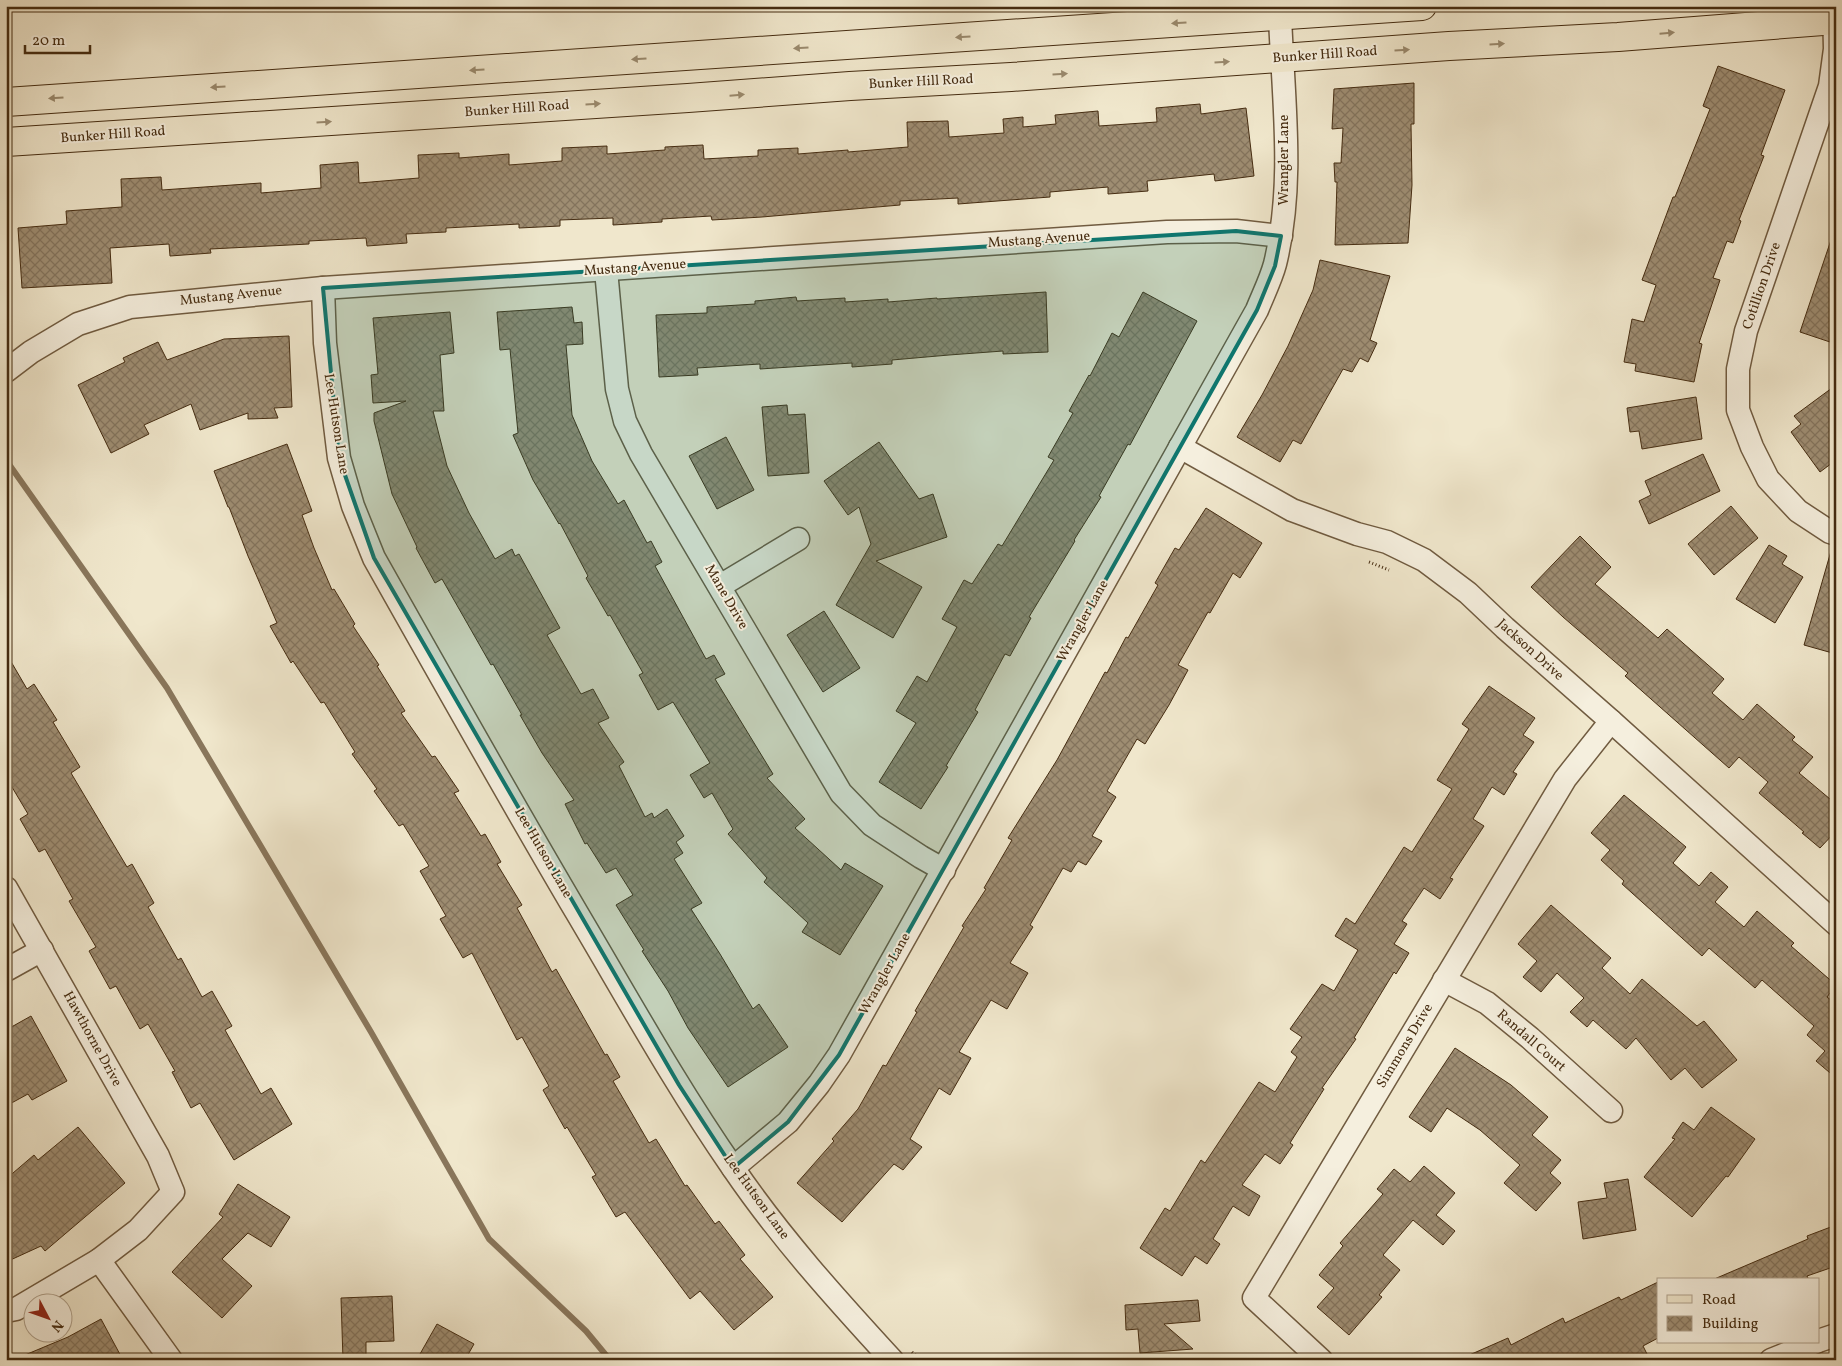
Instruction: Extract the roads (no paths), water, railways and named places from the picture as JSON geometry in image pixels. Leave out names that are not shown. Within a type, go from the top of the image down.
[{"type":"main road","points":[[6,102],[1422,6]]},
{"type":"main road","name":"Bunker Hill Road","points":[[6,142],[1618,37],[1835,15]]},
{"type":"street","name":"Cotillion Drive","points":[[1835,15],[1835,50],[1830,86],[1746,331],[1738,369],[1738,410],[1752,447],[1768,479],[1798,511],[1836,534]]},
{"type":"street","name":"Wrangler Lane","points":[[733,1168],[788,1122],[820,1084],[839,1055],[1257,310],[1275,266],[1285,210],[1287,175],[1280,16]]},
{"type":"street","name":"Mustang Avenue","points":[[6,372],[31,352],[78,324],[130,307],[323,288],[1167,232],[1236,230],[1281,236]]},
{"type":"street","name":"Mane Drive","points":[[606,270],[617,389],[625,422],[641,454],[841,793],[872,825],[944,870]]},
{"type":"street","name":"Lee Hutson Lane","points":[[323,288],[329,379],[339,458],[353,506],[374,558],[542,853],[679,1086],[733,1168],[773,1223],[892,1360]]},
{"type":"street","name":"Jackson Drive","points":[[1180,447],[1292,510],[1356,534],[1387,542],[1424,560],[1468,593],[1836,924]]},
{"type":"street","points":[[720,586],[798,539]]},
{"type":"street","name":"Simmons Drive","points":[[1321,1360],[1254,1298],[1565,779],[1611,721]]},
{"type":"street","name":"Hawthorne Drive","points":[[6,888],[158,1156],[173,1192],[138,1230],[99,1260]]},
{"type":"street","points":[[6,970],[42,950]]},
{"type":"street","name":"Randall Court","points":[[1444,980],[1487,1003],[1530,1038],[1611,1112]]},
{"type":"street","points":[[6,1311],[16,1309],[99,1260],[171,1360]]},
{"type":"street","points":[[1820,1341],[1836,1335]]},
{"type":"street","points":[[1771,1360],[1812,1344]]},
{"type":"waterway","points":[[6,460],[167,688],[371,1032],[489,1239],[586,1331],[610,1360]]}]
